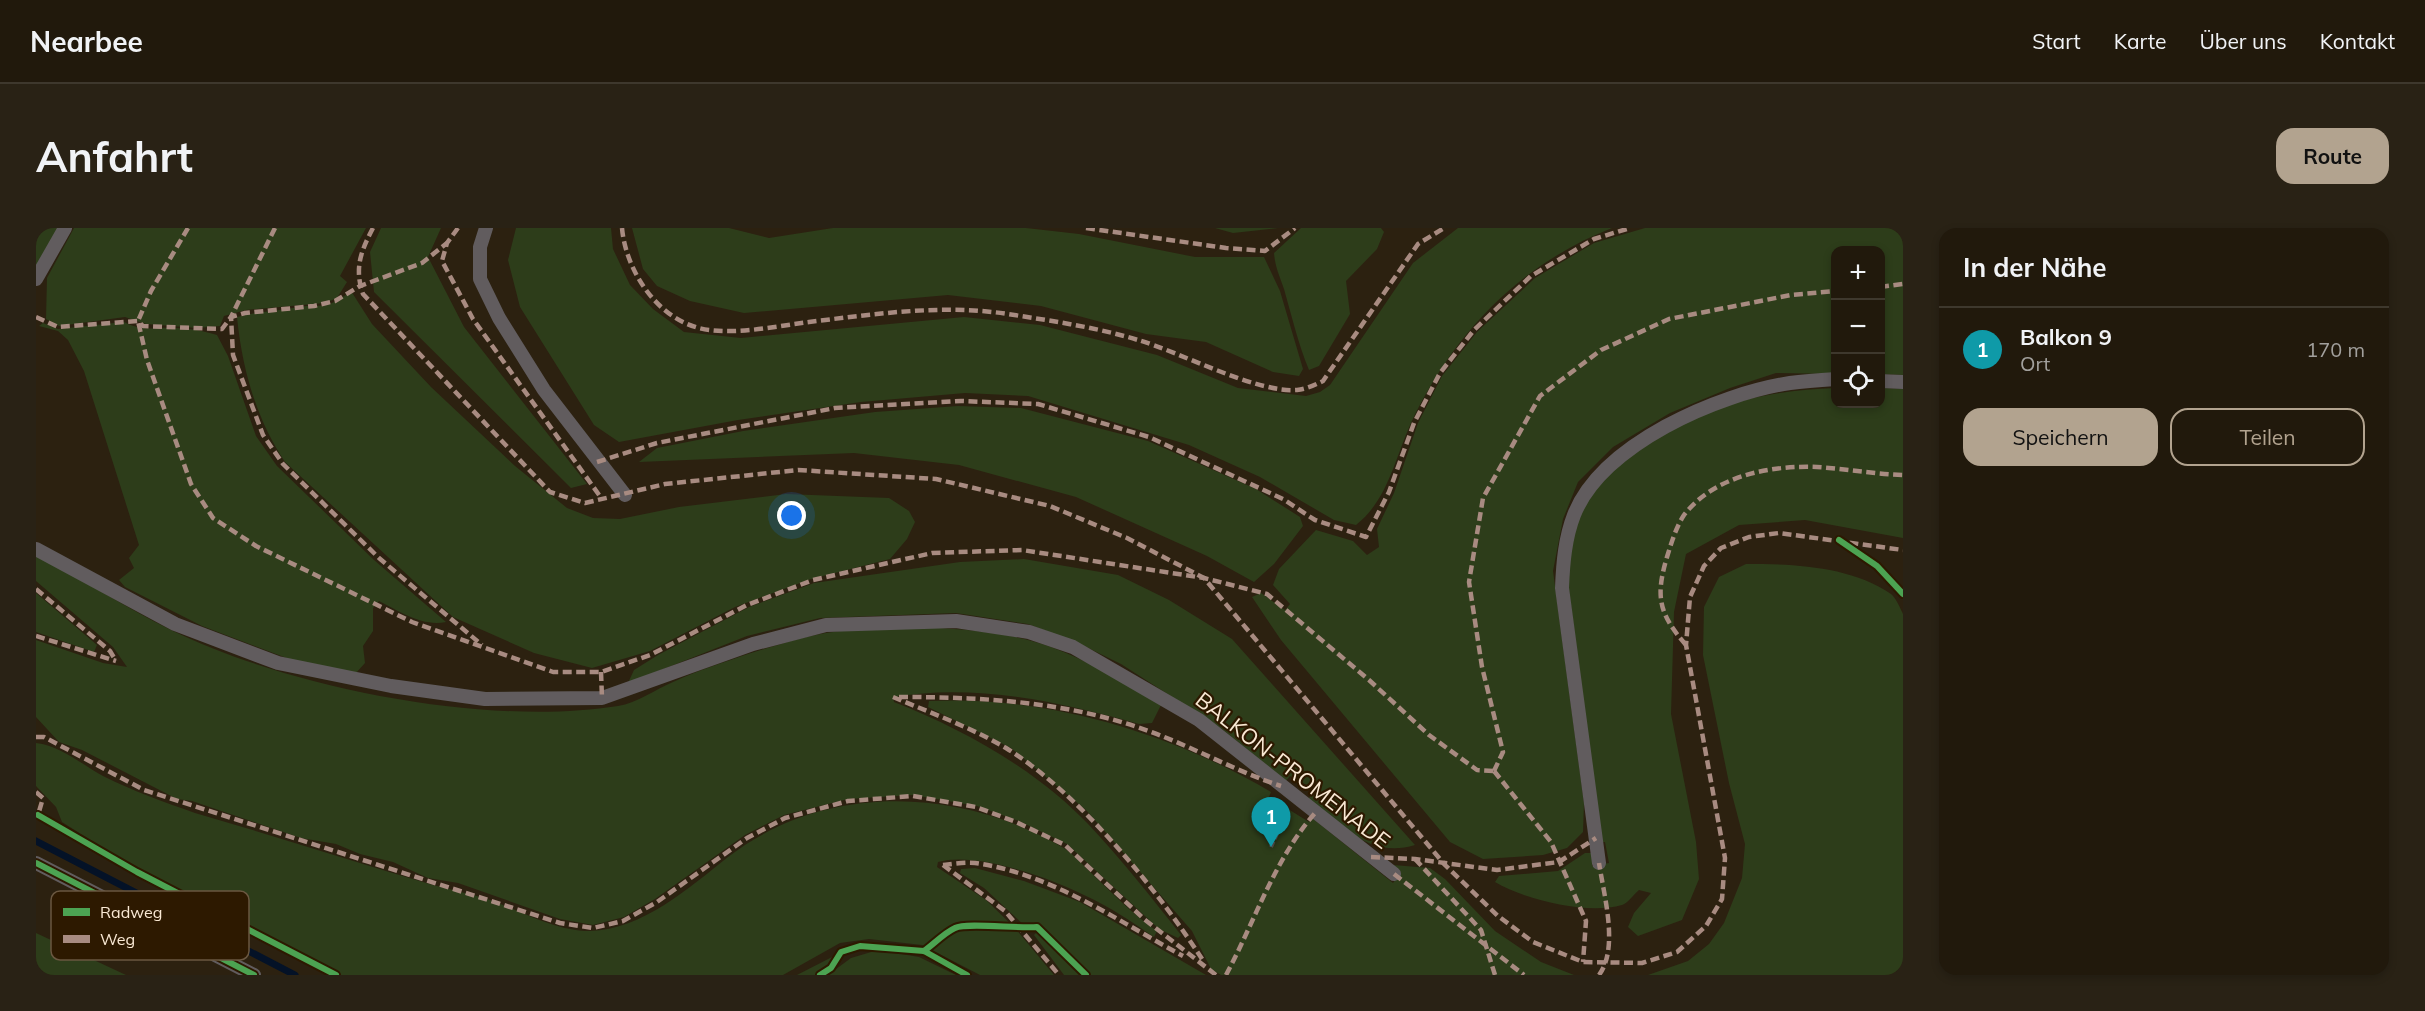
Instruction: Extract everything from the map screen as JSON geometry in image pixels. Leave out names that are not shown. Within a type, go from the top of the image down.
[{"type":"lane","points":[[36,279],[65,228]]},
{"type":"lane","points":[[486,228],[480,247],[480,279],[499,318],[544,390],[625,495]]},
{"type":"lane","points":[[1599,863],[1562,588],[1563,558],[1574,515],[1589,487],[1609,464],[1666,426],[1733,397],[1789,383],[1831,379]]},
{"type":"lane","points":[[1885,381],[1903,382]]},
{"type":"lane","name":"BALKON-PROMENADE","points":[[36,549],[175,624],[278,663],[391,686],[485,699],[602,698],[753,644],[826,625],[956,621],[1029,632],[1073,647],[1199,720],[1394,874]]},
{"type":"lane","points":[[36,863],[90,891]]},
{"type":"lane","points":[[225,960],[254,975]]},
{"type":"path","points":[[1271,847],[1290,806]]},
{"type":"green space","points":[[36,228],[58,228],[36,268]]},
{"type":"green space","points":[[74,228],[366,228],[340,276],[347,282],[337,298],[325,303],[246,310],[224,316],[220,326],[197,328],[146,324],[125,317],[59,326],[46,319],[47,278]]},
{"type":"green space","points":[[381,228],[441,228],[428,257],[464,327],[587,484],[571,488],[374,292],[370,252]]},
{"type":"green space","points":[[516,228],[611,228],[613,249],[630,285],[653,309],[684,332],[741,338],[964,317],[1040,325],[1157,355],[1238,388],[1306,396],[1320,392],[1330,385],[1413,263],[1458,228],[1612,228],[1548,261],[1519,282],[1469,332],[1447,360],[1428,391],[1411,423],[1390,478],[1376,503],[1356,525],[1334,520],[1260,477],[1189,445],[1028,396],[965,393],[861,402],[738,420],[619,442],[594,425],[520,307],[508,260]]},
{"type":"green space","points":[[632,228],[729,228],[769,238],[833,228],[1026,228],[1079,234],[1195,257],[1264,257],[1280,291],[1303,369],[1299,376],[1273,372],[1206,342],[1146,334],[1041,306],[948,295],[744,313],[690,301],[657,286],[643,269]]},
{"type":"green space","points":[[1215,228],[1278,228],[1233,233]]},
{"type":"green space","points":[[1301,228],[1381,228],[1384,232],[1377,249],[1346,281],[1350,314],[1319,366],[1309,370],[1298,340],[1274,253]]},
{"type":"green space","points":[[1645,228],[1903,228],[1903,375],[1885,374],[1885,246],[1831,246],[1831,374],[1776,373],[1730,388],[1670,413],[1613,447],[1578,482],[1563,519],[1553,571],[1584,803],[1583,832],[1567,848],[1543,855],[1483,859],[1450,842],[1281,640],[1252,597],[1261,593],[1285,610],[1290,604],[1273,585],[1279,569],[1316,530],[1353,541],[1367,555],[1379,547],[1377,529],[1394,493],[1418,423],[1442,376],[1477,332],[1535,278],[1594,243]]},
{"type":"green space","points":[[351,291],[372,324],[431,387],[515,466],[567,508],[593,518],[620,519],[679,507],[786,494],[889,498],[909,511],[915,522],[907,539],[890,559],[811,579],[735,607],[650,651],[592,668],[534,653],[453,617],[285,462],[275,446],[258,411],[252,392],[237,317],[303,306],[322,306],[342,298]]},
{"type":"green space","points":[[124,322],[143,328],[186,329],[217,335],[228,356],[256,436],[277,466],[374,560],[446,622],[420,620],[379,601],[373,608],[373,631],[363,646],[365,663],[356,673],[292,660],[202,626],[125,587],[119,580],[134,568],[129,558],[139,545],[84,371],[68,340],[58,331],[39,326],[43,323],[58,329]]},
{"type":"green space","points":[[1831,388],[1831,408],[1885,408],[1885,388],[1903,389],[1903,538],[1805,520],[1739,525],[1686,554],[1674,612],[1671,714],[1696,842],[1699,879],[1682,920],[1638,936],[1628,927],[1634,913],[1651,893],[1639,890],[1622,905],[1608,908],[1575,907],[1523,895],[1495,882],[1499,876],[1558,871],[1585,853],[1592,853],[1592,866],[1609,863],[1605,842],[1602,842],[1568,583],[1576,525],[1584,507],[1597,488],[1633,453],[1679,425],[1727,405],[1792,391]]},
{"type":"green space","points":[[958,406],[1021,408],[1148,441],[1256,489],[1300,517],[1303,526],[1274,564],[1254,582],[1207,556],[1076,497],[959,465],[854,453],[639,462],[657,448],[743,431],[875,412]]},
{"type":"green space","points":[[36,553],[154,621],[219,651],[330,685],[390,698],[450,706],[509,711],[566,711],[618,706],[639,699],[692,674],[751,653],[807,637],[851,630],[909,627],[970,630],[1000,634],[1051,647],[1094,666],[1161,705],[1152,723],[1139,724],[1048,702],[986,694],[924,693],[893,697],[894,702],[973,739],[1047,787],[1102,839],[1181,935],[1178,938],[1159,929],[1067,844],[1019,821],[977,806],[913,795],[848,799],[784,815],[745,835],[655,899],[624,917],[593,925],[560,919],[458,883],[428,878],[393,862],[360,854],[336,844],[301,838],[192,801],[177,799],[82,750],[59,742],[36,717],[36,640],[103,663],[127,667],[113,647],[36,581]]},
{"type":"green space","points":[[1024,559],[1118,575],[1169,600],[1232,639],[1415,845],[1399,848],[1384,847],[1370,844],[1357,837],[1308,800],[1314,789],[1290,776],[1286,781],[1222,729],[1121,664],[1080,644],[1028,624],[956,613],[820,618],[747,636],[628,683],[634,670],[658,655],[749,607],[814,583],[960,562]]},
{"type":"green space","points":[[1746,564],[1821,568],[1858,578],[1891,594],[1903,614],[1903,975],[1648,975],[1688,961],[1709,944],[1724,923],[1742,878],[1745,844],[1729,783],[1703,655],[1704,607],[1719,577]]},
{"type":"green space","points":[[36,593],[97,645],[94,652],[36,632]]},
{"type":"green space","points":[[929,701],[1017,704],[1062,712],[1106,722],[1192,752],[1271,792],[1269,797],[1309,822],[1312,818],[1393,883],[1401,872],[1393,865],[1430,868],[1445,879],[1495,931],[1541,962],[1574,975],[1221,975],[1211,969],[1192,931],[1086,810],[1011,748],[928,707]]},
{"type":"green space","points":[[36,743],[54,748],[126,787],[195,813],[490,900],[564,928],[590,931],[609,929],[646,915],[664,905],[728,857],[766,833],[807,815],[849,805],[893,801],[937,804],[980,813],[1022,827],[1069,851],[1129,909],[1157,931],[1154,937],[1095,900],[1034,874],[992,863],[954,860],[938,862],[937,867],[986,900],[1015,928],[1054,975],[980,975],[922,945],[869,939],[840,943],[783,975],[341,975],[249,928],[249,891],[178,891],[139,871],[62,822],[56,807],[36,786]]},
{"type":"green space","points":[[975,868],[1024,881],[1080,902],[1206,975],[1089,975],[1038,927],[1025,926],[984,888],[960,873],[961,869]]},
{"type":"green space","points":[[36,933],[51,940],[51,960],[94,960],[126,975],[36,975]]},
{"type":"green space","points":[[1036,933],[1045,935],[1085,975],[1064,975],[1034,935]]},
{"type":"green space","points":[[878,950],[919,957],[956,975],[828,975],[851,958]]},
{"type":"green space","points":[[834,956],[831,966],[815,975],[797,975]]},
{"type":"waterway","points":[[36,841],[133,891]]},
{"type":"waterway","points":[[249,951],[295,975]]},
{"type":"marked path","points":[[188,228],[151,291],[138,321],[147,360],[191,484],[213,518],[256,546],[412,622],[553,672],[601,672],[650,655],[747,605],[813,580],[932,553],[1022,550],[1204,578],[1267,594],[1369,680],[1429,735],[1477,770],[1494,771]]},
{"type":"marked path","points":[[275,228],[231,317],[233,355],[263,435],[283,464],[379,558],[482,645]]},
{"type":"marked path","points":[[373,228],[360,260],[359,276],[363,294],[550,492],[585,503],[665,484],[798,470],[936,479],[1050,506],[1127,538],[1204,578],[1445,865],[1498,916],[1533,942],[1583,962],[1642,963],[1677,952],[1706,926],[1722,899],[1725,858],[1686,645],[1690,597],[1704,566],[1721,548],[1749,537],[1779,533],[1903,550]]},
{"type":"marked path","points":[[458,228],[447,243],[442,261],[473,319],[602,499]]},
{"type":"marked path","points":[[622,228],[631,262],[649,294],[676,318],[692,326],[710,330],[734,331],[909,311],[983,311],[1122,335],[1240,379],[1280,389],[1297,390],[1323,381],[1418,244],[1444,228]]},
{"type":"marked path","points":[[1086,228],[1226,248],[1265,251],[1295,228]]},
{"type":"marked path","points":[[597,462],[657,443],[835,408],[961,401],[1038,404],[1149,437],[1283,499],[1315,520],[1366,537],[1389,492],[1414,423],[1440,373],[1474,330],[1531,276],[1594,239],[1630,228]]},
{"type":"marked path","points":[[36,317],[58,327],[138,321],[143,326],[222,329],[231,317],[245,313],[314,306],[335,301],[360,286],[422,263],[447,243]]},
{"type":"marked path","points":[[1885,286],[1903,284]]},
{"type":"marked path","points":[[1494,771],[1503,752],[1482,667],[1469,582],[1483,498],[1540,396],[1601,350],[1669,319],[1791,295],[1831,291]]},
{"type":"marked path","points":[[1686,645],[1665,614],[1661,583],[1676,530],[1684,515],[1696,502],[1727,482],[1762,471],[1781,468],[1817,467],[1903,475]]},
{"type":"marked path","points":[[36,589],[110,651],[116,661]]},
{"type":"marked path","points":[[36,636],[116,661]]},
{"type":"marked path","points":[[601,672],[602,698]]},
{"type":"marked path","points":[[893,697],[992,740],[1034,767],[1062,791],[1115,845],[1164,904],[1204,962]]},
{"type":"marked path","points":[[899,697],[1019,702],[1079,711],[1155,733],[1281,786]]},
{"type":"marked path","points":[[36,737],[44,737],[144,790],[560,923],[593,928],[623,921],[657,902],[747,838],[785,818],[848,801],[913,796],[976,807],[1016,822],[1065,845],[1144,919],[1216,975]]},
{"type":"marked path","points":[[1494,771],[1551,842],[1586,921],[1583,962]]},
{"type":"marked path","points":[[36,792],[43,798],[38,815]]},
{"type":"marked path","points":[[1226,975],[1276,871],[1315,813]]},
{"type":"marked path","points":[[1371,857],[1415,859],[1497,870],[1559,862],[1596,838]]},
{"type":"marked path","points":[[1415,859],[1481,930],[1495,975]]},
{"type":"marked path","points":[[943,865],[975,863],[1031,877],[1083,900],[1183,956]]},
{"type":"marked path","points":[[1599,863],[1609,936],[1605,964],[1599,975]]},
{"type":"marked path","points":[[943,865],[1005,911],[1059,975]]},
{"type":"marked path","points":[[1394,874],[1524,975]]},
{"type":"cycle path","points":[[1839,540],[1877,566],[1903,594]]},
{"type":"cycle path","points":[[38,815],[174,891]]},
{"type":"cycle path","points":[[36,863],[90,891]]},
{"type":"cycle path","points":[[924,951],[947,933],[961,926],[1037,927],[1086,975]]},
{"type":"cycle path","points":[[249,930],[336,975]]},
{"type":"cycle path","points":[[820,975],[831,968],[841,952],[860,946],[924,951],[967,975]]},
{"type":"cycle path","points":[[225,960],[254,975]]},
{"type":"place","name":"Balkon 9","points":[[1271,847]]}]
